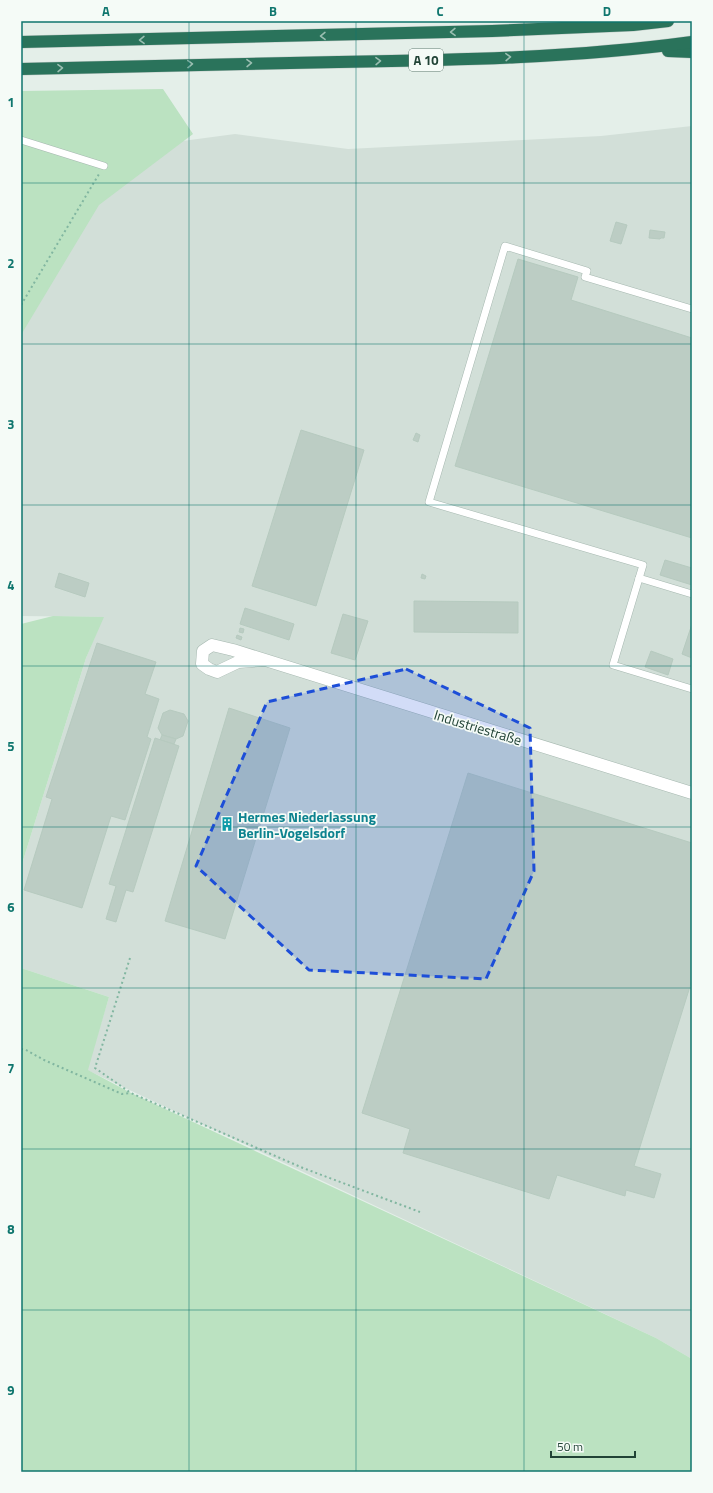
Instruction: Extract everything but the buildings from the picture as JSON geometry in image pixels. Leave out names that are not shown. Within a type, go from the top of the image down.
[{"type":"highway","points":[[492,31],[541,21]]},
{"type":"highway","name":"A 10","points":[[21,42],[492,31],[633,25],[668,21]]},
{"type":"highway","name":"A 10","points":[[21,69],[427,60],[528,56],[643,49],[692,42]]},
{"type":"highway","points":[[643,49],[692,52]]},
{"type":"street","name":"Industriestraße","points":[[265,660],[692,793]]},
{"type":"lane","points":[[21,140],[104,166]]},
{"type":"lane","points":[[692,309],[585,277],[587,271],[505,246],[429,502],[643,566],[613,665],[692,689]]},
{"type":"lane","points":[[639,578],[692,594]]},
{"type":"path","points":[[21,305],[104,166]]},
{"type":"path","points":[[130,958],[95,1068],[131,1093],[303,1168],[420,1212]]},
{"type":"path","points":[[21,1049],[122,1094],[131,1093]]},
{"type":"highlighted area","points":[[406,669],[530,728],[534,871],[486,979],[309,970],[196,866],[267,702]]},
{"type":"shaded area","points":[[692,126],[692,1359],[656,1338],[87,1070],[109,997],[21,968],[21,867],[86,658],[103,617],[21,616],[21,327],[83,213],[160,144],[235,134],[348,149],[601,136]]},
{"type":"green space","points":[[163,89],[193,134],[99,205],[21,335],[21,91]]},
{"type":"green space","points":[[53,616],[104,617],[86,658],[21,867],[21,624]]},
{"type":"green space","points":[[21,968],[109,997],[88,1070],[131,1093],[656,1338],[692,1359],[692,1472],[21,1472]]},
{"type":"place","name":"Hermes Niederlassung Berlin-Vogelsdorf","points":[[227,824]]}]
